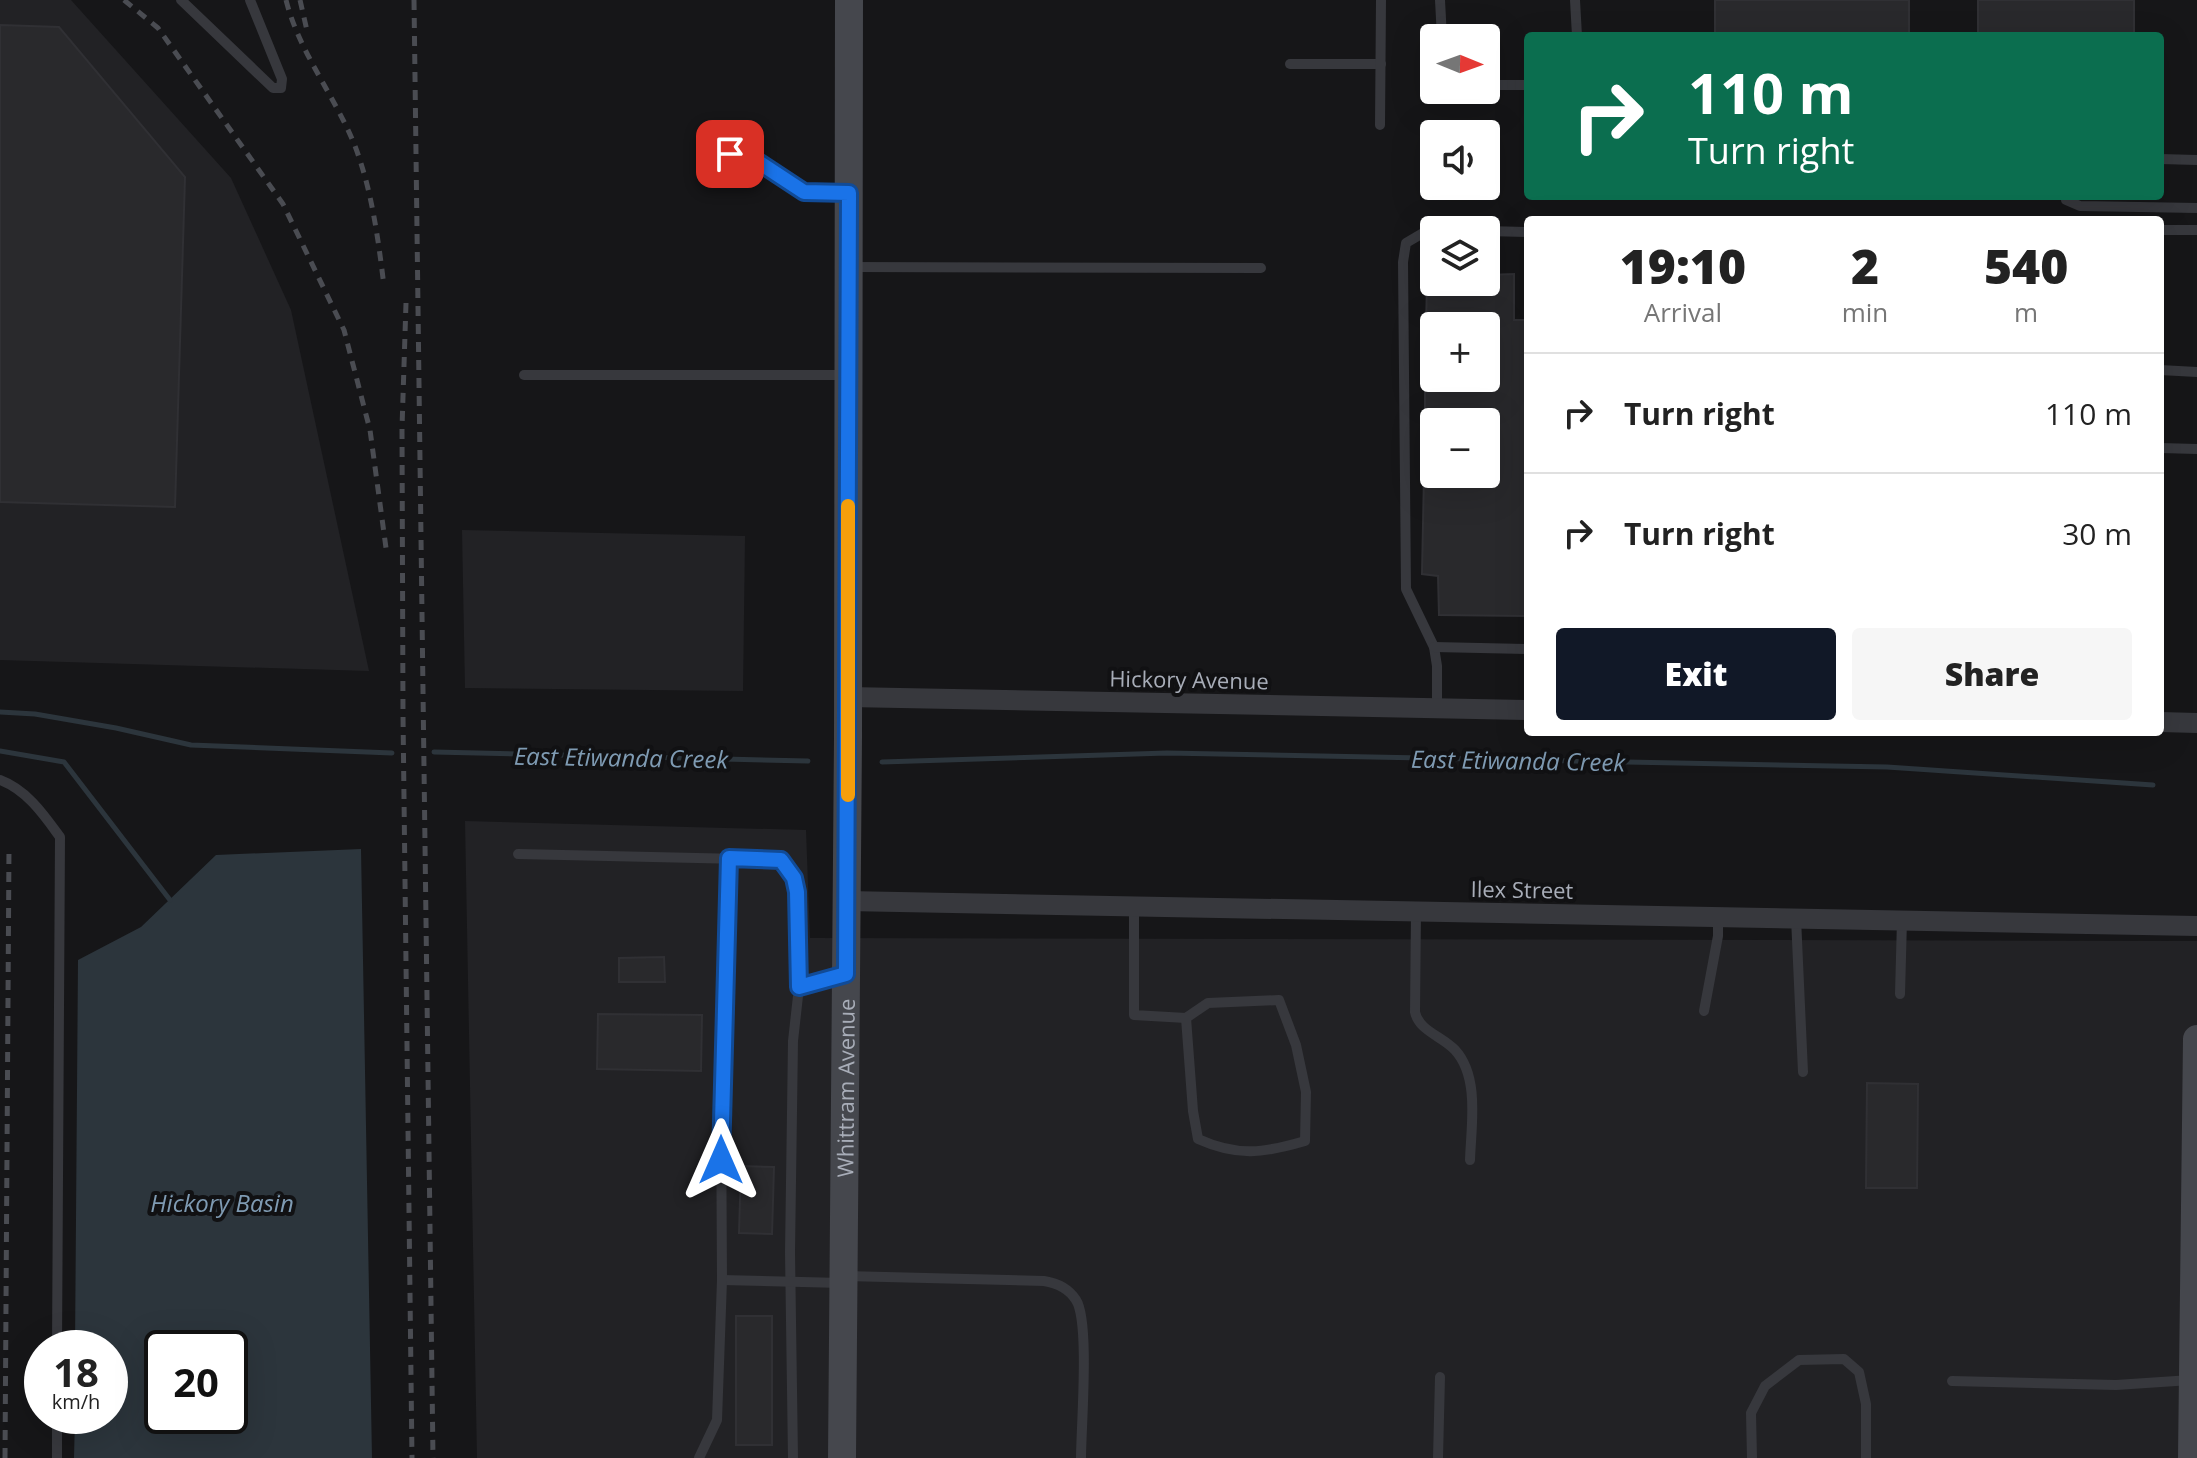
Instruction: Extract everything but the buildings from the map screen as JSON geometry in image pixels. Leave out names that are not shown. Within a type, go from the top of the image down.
[{"type":"street","name":"Whittram Avenue","points":[[842,1458],[848,796],[849,0]]},
{"type":"street","name":"Hickory Avenue","points":[[848,697],[1524,710]]},
{"type":"street","points":[[2164,722],[2197,723]]},
{"type":"street","name":"Ilex Street","points":[[846,901],[2197,926]]},
{"type":"street","points":[[2192,1458],[2197,1039]]},
{"type":"lane","points":[[181,0],[273,88],[281,88],[282,79],[250,0]]},
{"type":"lane","points":[[1380,125],[1381,0]]},
{"type":"lane","points":[[1440,0],[1441,24]]},
{"type":"lane","points":[[1575,0],[1577,32]]},
{"type":"lane","points":[[1290,64],[1381,64]]},
{"type":"lane","points":[[1500,85],[1524,85]]},
{"type":"lane","points":[[730,154],[760,163],[804,192],[849,193]]},
{"type":"lane","points":[[2164,159],[2197,160]]},
{"type":"lane","points":[[2066,200],[2080,206],[2197,208]]},
{"type":"lane","points":[[2164,230],[2197,230]]},
{"type":"lane","points":[[1500,231],[1524,232]]},
{"type":"lane","points":[[1420,235],[1406,243],[1403,262],[1406,589],[1434,647],[1437,708]]},
{"type":"lane","points":[[848,267],[1261,268]]},
{"type":"lane","points":[[2164,370],[2197,372]]},
{"type":"lane","points":[[524,375],[848,375]]},
{"type":"lane","points":[[2164,448],[2197,449]]},
{"type":"lane","points":[[1434,647],[1524,649]]},
{"type":"lane","points":[[0,780],[36,805],[60,837],[57,1330]]},
{"type":"lane","points":[[518,854],[781,860],[794,878],[799,987],[793,1041],[793,1458]]},
{"type":"lane","points":[[699,1458],[717,1420],[722,1280],[721,1100],[729,858]]},
{"type":"lane","points":[[1134,906],[1134,1015],[1186,1018],[1208,1003],[1279,1000],[1296,1045],[1306,1092],[1305,1141],[1270,1151],[1222,1149],[1198,1139],[1186,1018]]},
{"type":"lane","points":[[1416,911],[1415,1012],[1421,1026],[1456,1051],[1464,1064],[1472,1098],[1470,1160]]},
{"type":"lane","points":[[1704,1011],[1718,936],[1718,917]]},
{"type":"lane","points":[[1796,918],[1803,1072]]},
{"type":"lane","points":[[1900,994],[1902,920]]},
{"type":"lane","points":[[799,987],[846,974]]},
{"type":"lane","points":[[722,1280],[1055,1283],[1078,1302],[1083,1329],[1081,1458]]},
{"type":"lane","points":[[1752,1458],[1751,1413],[1765,1386],[1799,1360],[1829,1359],[1844,1359],[1859,1372],[1866,1404],[1866,1458]]},
{"type":"lane","points":[[1438,1458],[1440,1377]]},
{"type":"lane","points":[[1952,1381],[2116,1385],[2193,1380]]},
{"type":"lane","points":[[57,1434],[57,1458]]},
{"type":"shaded area","points":[[0,0],[71,0],[231,178],[291,310],[369,671],[0,660]]},
{"type":"shaded area","points":[[462,530],[745,536],[743,691],[465,688]]},
{"type":"shaded area","points":[[465,821],[806,830],[810,938],[2197,941],[2197,1458],[477,1458]]},
{"type":"water","name":"Hickory Basin","points":[[361,849],[372,1458],[74,1458],[75,1434],[128,1434],[128,1330],[75,1330],[78,960],[141,927],[216,855]]},
{"type":"waterway","name":"East Etiwanda Creek","points":[[0,712],[35,714],[191,745],[392,753]]},
{"type":"waterway","points":[[0,751],[64,762],[170,900]]},
{"type":"waterway","name":"East Etiwanda Creek","points":[[434,752],[808,761]]},
{"type":"waterway","name":"East Etiwanda Creek","points":[[882,762],[1167,753],[1887,767],[2153,785]]},
{"type":"railway","points":[[124,0],[158,28],[283,204],[344,330],[370,430],[386,548]]},
{"type":"railway","points":[[286,0],[299,38],[347,128],[361,163],[374,215],[384,286]]},
{"type":"railway","points":[[300,0],[308,35]]},
{"type":"railway","points":[[414,0],[433,1458]]},
{"type":"railway","points":[[406,303],[402,428],[403,715],[412,1458]]},
{"type":"railway","points":[[5,1458],[9,847]]},
{"type":"slow traffic","points":[[848,506],[848,795]]},
{"type":"route","points":[[721,1160],[729,858],[781,860],[794,878],[799,987],[846,974],[849,193],[804,192],[760,163],[730,154]]}]
